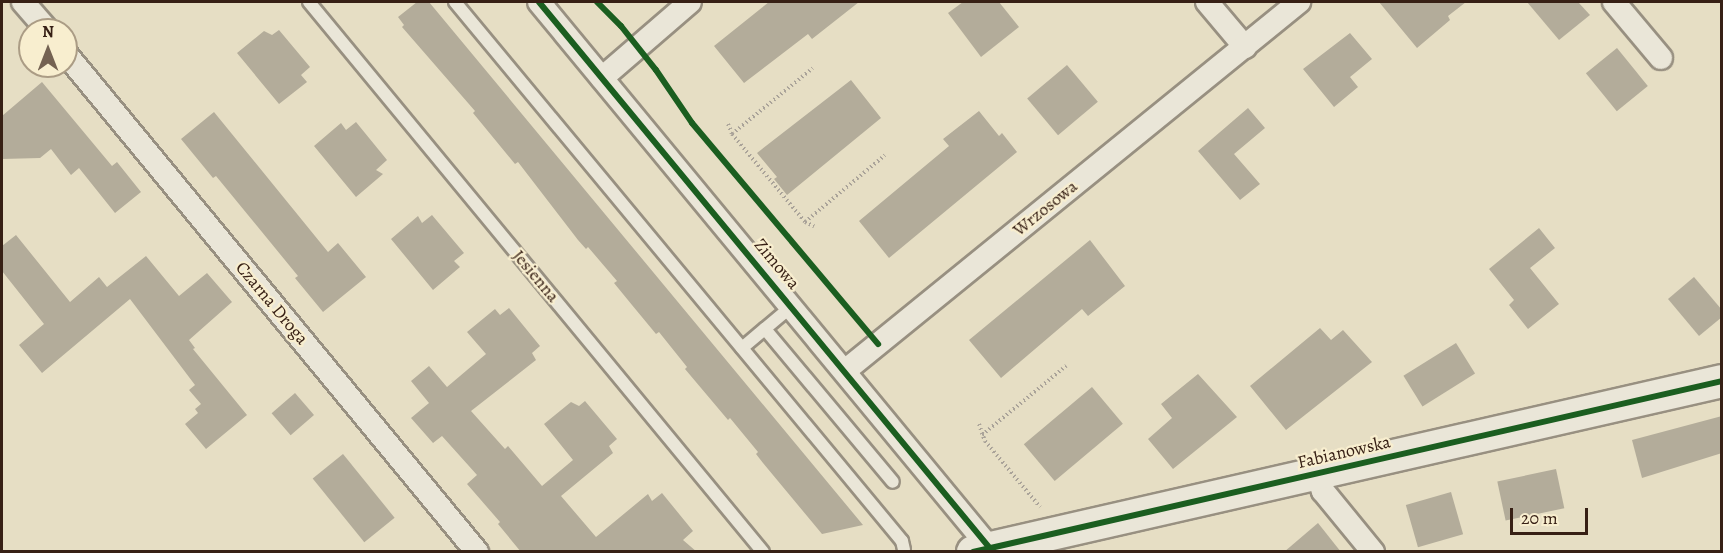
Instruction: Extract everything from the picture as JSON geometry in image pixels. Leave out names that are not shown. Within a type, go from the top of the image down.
[{"type":"street","points":[[23,2],[36,18]]},
{"type":"street","name":"Zimowa","points":[[539,2],[846,370],[986,550]]},
{"type":"street","points":[[602,78],[690,2]]},
{"type":"street","points":[[1208,2],[1245,47]]},
{"type":"street","name":"Wrzosowa","points":[[846,370],[1299,2]]},
{"type":"street","points":[[1614,2],[1662,58]]},
{"type":"street","name":"Czarna Droga","points":[[78,69],[477,552]]},
{"type":"street","name":"Fabianowska","points":[[986,550],[1722,381]]},
{"type":"street","points":[[1317,473],[1323,491],[1372,552]]},
{"type":"lane","name":"Jesienna","points":[[309,2],[763,552]]},
{"type":"lane","points":[[455,2],[902,541],[904,550]]},
{"type":"lane","points":[[742,348],[792,306]]},
{"type":"lane","points":[[765,329],[893,483]]},
{"type":"path","points":[[732,134],[813,68]]},
{"type":"path","points":[[728,124],[732,134],[805,222],[814,226]]},
{"type":"path","points":[[805,222],[885,155]]},
{"type":"path","points":[[982,435],[1066,366]]},
{"type":"path","points":[[979,424],[982,435],[1044,511]]},
{"type":"building","points":[[417,2],[429,2],[863,525],[822,534],[763,463],[756,454],[758,452],[730,418],[728,420],[685,369],[687,367],[659,332],[656,334],[614,283],[617,281],[588,247],[586,249],[578,240],[518,162],[515,164],[473,113],[475,111],[402,27],[404,25],[398,17]]},
{"type":"building","points":[[769,2],[859,2],[812,39],[808,34],[744,83],[714,46]]},
{"type":"building","points":[[963,2],[999,2],[1019,27],[981,57],[948,13]]},
{"type":"building","points":[[1379,2],[1466,2],[1448,16],[1450,20],[1417,48]]},
{"type":"building","points":[[1527,2],[1578,2],[1590,15],[1559,40]]},
{"type":"building","points":[[279,30],[310,67],[301,75],[307,82],[279,104],[237,53],[264,31],[272,35]]},
{"type":"building","points":[[1350,33],[1372,59],[1350,77],[1358,87],[1334,107],[1303,69]]},
{"type":"building","points":[[1617,48],[1648,86],[1617,111],[1586,73]]},
{"type":"building","points":[[1067,65],[1098,102],[1058,135],[1027,98]]},
{"type":"building","points":[[851,80],[881,118],[787,195],[774,179],[777,177],[757,153]]},
{"type":"building","points":[[42,82],[112,166],[117,162],[141,192],[115,213],[79,168],[71,175],[51,149],[40,158],[2,159],[2,116]]},
{"type":"building","points":[[1248,108],[1265,128],[1234,154],[1260,184],[1240,200],[1198,151]]},
{"type":"building","points":[[979,111],[999,136],[1002,133],[1017,152],[889,258],[859,221],[949,146],[943,139]]},
{"type":"building","points":[[214,112],[328,252],[338,243],[366,277],[323,312],[295,278],[298,276],[216,176],[213,178],[181,139]]},
{"type":"building","points":[[356,122],[387,160],[376,170],[383,174],[356,197],[314,146],[341,123],[346,130]]},
{"type":"building","points":[[432,215],[464,253],[454,261],[460,267],[433,290],[391,239],[418,216],[422,223]]},
{"type":"building","points":[[1539,228],[1555,248],[1530,268],[1559,304],[1528,329],[1509,305],[1514,300],[1489,269]]},
{"type":"building","points":[[16,235],[70,302],[99,277],[107,287],[146,256],[179,296],[207,273],[232,302],[189,340],[195,348],[193,349],[247,415],[206,449],[185,424],[198,413],[195,409],[201,404],[189,390],[195,385],[130,299],[42,373],[19,345],[44,324],[2,271],[2,246]]},
{"type":"building","points":[[1090,240],[1125,286],[1088,316],[1082,309],[1001,378],[969,340]]},
{"type":"building","points":[[1694,277],[1722,310],[1722,317],[1699,336],[1668,299]]},
{"type":"building","points":[[509,308],[540,346],[532,353],[536,360],[471,411],[505,449],[508,446],[542,486],[573,460],[544,424],[571,402],[579,406],[585,401],[617,439],[609,446],[613,453],[561,496],[596,537],[648,494],[652,501],[662,493],[693,531],[683,540],[697,552],[521,552],[498,524],[500,522],[467,484],[477,475],[442,436],[433,443],[411,418],[429,403],[411,381],[429,366],[447,387],[486,354],[467,332],[495,309],[500,315]]},
{"type":"building","points":[[1320,328],[1331,340],[1343,330],[1372,362],[1286,430],[1250,386]]},
{"type":"building","points":[[1456,343],[1475,374],[1422,406],[1403,376]]},
{"type":"building","points":[[1198,374],[1237,417],[1173,469],[1148,439],[1172,418],[1161,404]]},
{"type":"building","points":[[1092,387],[1123,424],[1055,481],[1024,444]]},
{"type":"building","points":[[295,393],[314,415],[291,435],[272,413]]},
{"type":"building","points":[[1722,416],[1722,453],[1642,478],[1632,440]]},
{"type":"building","points":[[343,454],[395,518],[364,542],[313,479]]},
{"type":"building","points":[[1556,469],[1564,508],[1506,521],[1497,481]]},
{"type":"building","points":[[1451,492],[1463,534],[1418,547],[1406,505]]},
{"type":"building","points":[[1318,523],[1341,552],[1284,552]]},
{"type":"cycle path","points":[[539,2],[993,552]]},
{"type":"cycle path","points":[[597,2],[621,26],[656,70],[692,123],[878,344]]},
{"type":"cycle path","points":[[973,552],[1722,381]]}]
